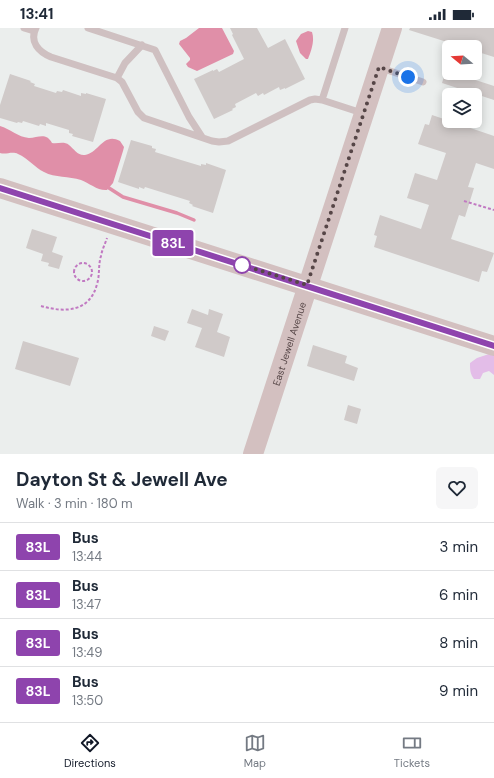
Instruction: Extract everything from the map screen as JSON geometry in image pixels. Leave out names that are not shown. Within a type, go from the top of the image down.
[{"type":"street","name":"East Jewell Avenue","points":[[253,454],[392,28]]},
{"type":"street","points":[[0,188],[494,346]]},
{"type":"lane","points":[[24,28],[35,30],[33,37],[35,44],[42,53],[117,78],[122,82],[141,116],[202,138],[219,142],[226,141],[310,100],[315,99],[364,113]]},
{"type":"lane","points":[[88,28],[142,45],[152,49],[158,54],[189,117],[202,138]]},
{"type":"lane","points":[[322,100],[345,28]]},
{"type":"lane","points":[[117,78],[124,63],[142,45]]},
{"type":"lane","points":[[379,67],[423,82]]},
{"type":"path","points":[[464,201],[494,210]]},
{"type":"path","points":[[41,306],[68,310],[81,307],[90,300],[97,286],[101,254],[113,224]]},
{"type":"path","points":[[83,262],[90,265],[93,271],[90,278],[83,281],[77,279],[74,273],[76,265],[83,262]]},
{"type":"path","points":[[93,271],[100,271]]},
{"type":"shaded area","points":[[199,28],[222,28],[234,51],[233,54],[197,71],[188,67],[186,64],[190,58],[179,44],[180,41]]},
{"type":"shaded area","points":[[308,31],[312,32],[313,42],[308,59],[306,59],[300,53],[296,41],[301,34]]},
{"type":"shaded area","points":[[0,126],[25,137],[29,138],[42,136],[50,140],[52,143],[67,144],[83,155],[94,151],[109,139],[120,141],[124,147],[113,183],[107,190],[100,189],[81,180],[48,174],[16,153],[0,153]]},
{"type":"shaded area","points":[[489,354],[494,355],[494,375],[489,371],[483,373],[480,379],[474,379],[470,369],[470,363],[477,358]]},
{"type":"building","points":[[230,28],[257,28],[268,48],[285,39],[305,79],[285,89],[280,90],[279,87],[264,95],[263,93],[258,96],[256,93],[235,104],[236,107],[232,109],[233,110],[214,119],[194,79],[213,70],[217,69],[219,72],[244,59]]},
{"type":"building","points":[[410,28],[494,28],[494,57],[482,53],[482,40],[442,40],[409,30]]},
{"type":"building","points":[[10,74],[31,81],[30,82],[35,84],[34,86],[56,93],[57,91],[62,92],[63,90],[81,96],[81,93],[86,93],[106,99],[93,142],[72,136],[73,134],[69,133],[69,130],[46,123],[46,126],[40,124],[39,126],[23,121],[22,123],[17,123],[0,118],[0,105]]},
{"type":"building","points":[[443,80],[476,80],[494,86],[494,100],[482,96],[482,88],[457,88],[442,83]]},
{"type":"building","points":[[432,115],[442,118],[442,128],[470,128],[494,136],[494,169],[476,163],[468,187],[474,188],[465,217],[459,215],[451,239],[494,253],[487,272],[482,271],[479,282],[374,247],[377,236],[374,235],[380,215],[421,229],[429,205],[407,198],[415,173],[437,180],[446,153],[418,144],[425,124],[429,125]]},
{"type":"building","points":[[131,140],[152,146],[152,148],[156,149],[155,152],[201,166],[201,164],[206,165],[206,163],[226,170],[213,213],[192,206],[193,205],[189,203],[190,201],[145,187],[144,189],[139,187],[139,189],[118,182]]},
{"type":"building","points":[[32,229],[57,237],[52,252],[63,256],[59,269],[48,266],[49,263],[41,261],[43,254],[26,248]]},
{"type":"building","points":[[192,309],[208,315],[209,309],[223,314],[217,332],[230,337],[224,357],[195,347],[202,328],[187,323]]},
{"type":"building","points":[[154,326],[169,331],[165,341],[151,336]]},
{"type":"building","points":[[23,341],[79,358],[70,386],[15,369]]},
{"type":"building","points":[[313,345],[347,356],[345,363],[358,368],[354,381],[307,366]]},
{"type":"building","points":[[348,405],[361,409],[357,424],[344,420]]},
{"type":"waterway","points":[[109,188],[123,197],[177,213],[194,220]]},
{"type":"bus line","name":"83L","points":[[0,188],[494,346]]},
{"type":"route","points":[[242,265],[307,285],[379,67],[408,77]]}]
